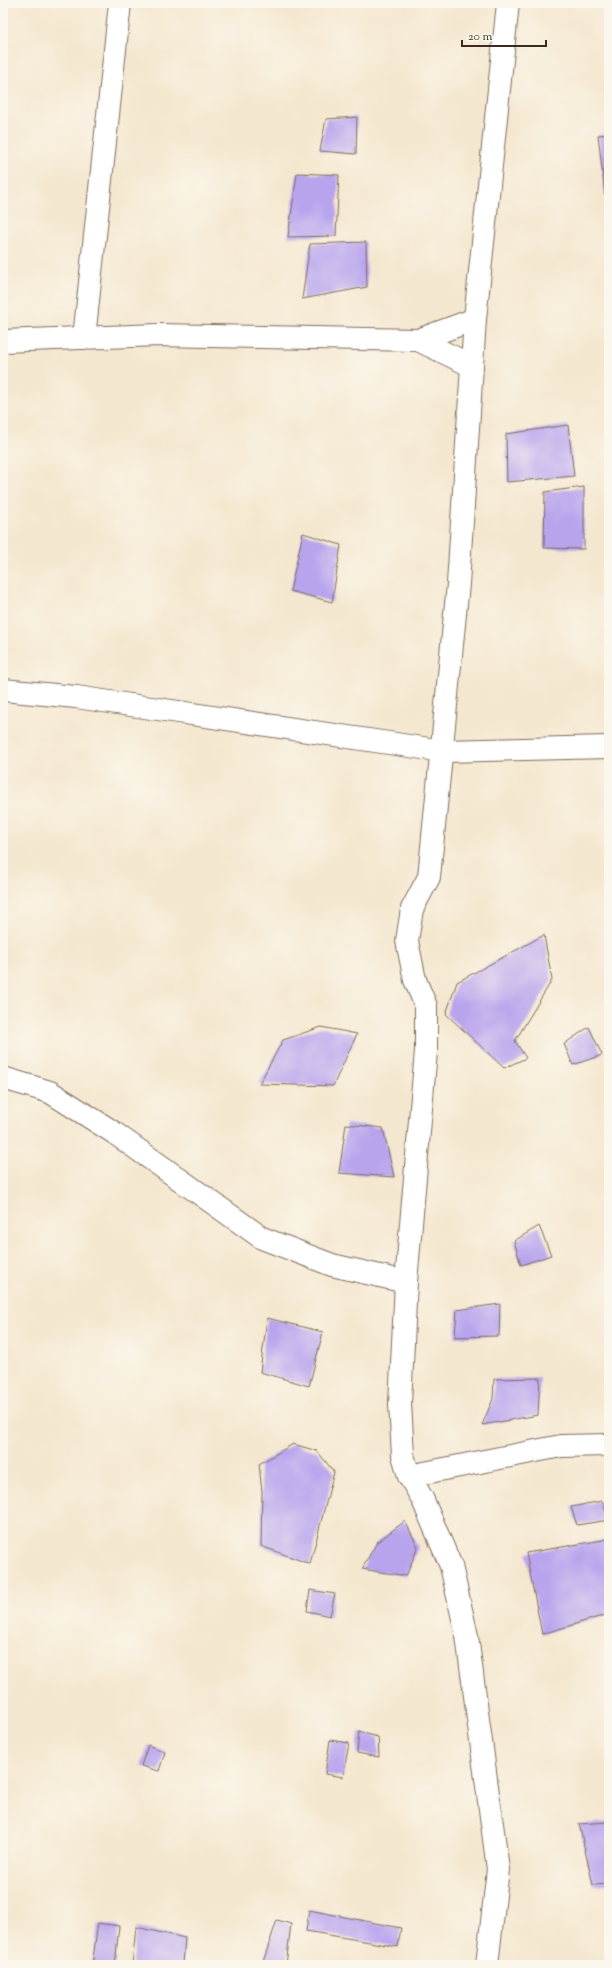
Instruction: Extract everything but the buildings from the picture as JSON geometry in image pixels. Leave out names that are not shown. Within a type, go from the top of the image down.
[{"type":"street","points":[[84,338],[120,3]]},
{"type":"street","points":[[487,1965],[498,1869],[467,1636],[451,1566],[422,1498],[409,1476],[403,1455],[400,1404],[406,1282],[426,1051],[426,1006],[415,980],[407,941],[412,909],[429,877],[443,751],[458,584],[475,320],[508,3]]},
{"type":"street","points":[[3,341],[158,335],[418,340],[475,320]]},
{"type":"street","points":[[418,340],[472,366]]},
{"type":"street","points":[[3,690],[76,697],[443,751],[609,747]]},
{"type":"street","points":[[3,1078],[50,1092],[112,1132],[262,1238],[332,1265],[406,1282]]},
{"type":"street","points":[[409,1476],[561,1446],[609,1445]]}]
